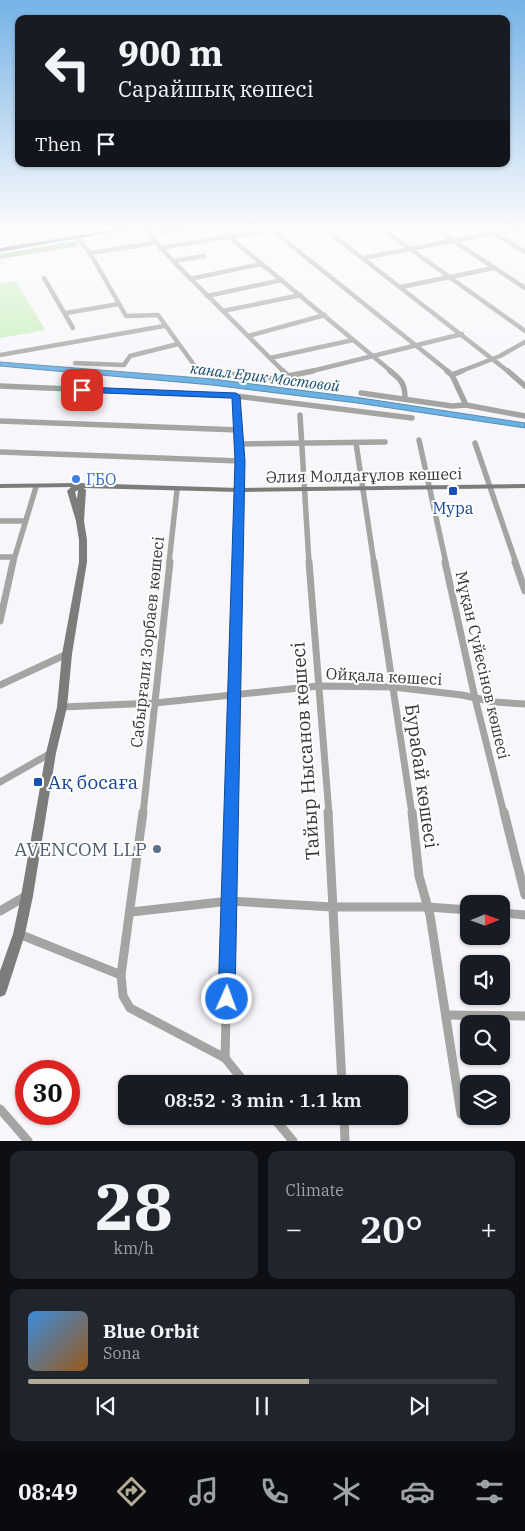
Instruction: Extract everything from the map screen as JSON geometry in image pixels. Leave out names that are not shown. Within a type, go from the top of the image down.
[{"type":"main road","name":"Әлия Молдағұлов көшесі","points":[[0,486],[177,490],[303,490],[525,486]]},
{"type":"main road","name":"Әлия Молдағұлов көшесі","points":[[40,487],[71,491]]},
{"type":"main road","points":[[0,990],[19,934],[28,896],[51,753],[62,707],[67,654],[83,562],[84,540],[77,502],[71,491],[80,488]]},
{"type":"main road","points":[[77,502],[80,488]]},
{"type":"main road","points":[[77,502],[88,494],[113,488]]},
{"type":"main road","points":[[58,490],[77,502]]},
{"type":"street","points":[[45,279],[73,328]]},
{"type":"street","points":[[105,279],[128,317],[155,314],[197,369],[201,371],[254,378],[272,379],[289,377],[462,334]]},
{"type":"street","points":[[190,279],[289,377]]},
{"type":"street","points":[[334,279],[452,375],[466,405]]},
{"type":"street","points":[[391,279],[522,380],[525,386]]},
{"type":"street","points":[[401,287],[443,279]]},
{"type":"street","points":[[452,279],[525,332]]},
{"type":"street","points":[[511,279],[525,288]]},
{"type":"street","points":[[207,296],[282,280],[402,380],[405,386],[404,398]]},
{"type":"street","points":[[222,311],[301,295]]},
{"type":"street","points":[[66,313],[119,304]]},
{"type":"street","points":[[248,336],[325,315]]},
{"type":"street","points":[[0,355],[164,326]]},
{"type":"street","points":[[270,358],[353,340]]},
{"type":"street","points":[[452,375],[525,342]]},
{"type":"street","points":[[75,362],[124,365],[130,356],[178,344]]},
{"type":"street","points":[[0,386],[236,396],[412,418]]},
{"type":"street","points":[[361,392],[452,406],[466,405],[525,416]]},
{"type":"street","points":[[236,396],[240,461],[225,1058],[239,1075]]},
{"type":"street","name":"Тайыр Нысанов көшесi","points":[[300,415],[303,490],[328,803],[342,1075]]},
{"type":"street","points":[[0,421],[239,430]]},
{"type":"street","name":"Мұқан Сүйесінов көшесі","points":[[419,440],[475,698],[525,895]]},
{"type":"street","points":[[239,444],[385,442]]},
{"type":"street","name":"Бурабай көшесi","points":[[356,443],[416,837],[420,876],[428,907],[460,1107]]},
{"type":"street","points":[[475,443],[525,591]]},
{"type":"street","points":[[0,452],[240,461]]},
{"type":"street","points":[[0,621],[2,602],[14,557],[25,521],[40,487]]},
{"type":"street","name":"Сабырғали Зорбаев көшесі","points":[[177,490],[131,912],[121,975],[123,996],[130,1008],[225,1058]]},
{"type":"street","points":[[0,521],[25,521]]},
{"type":"street","points":[[0,557],[14,557]]},
{"type":"street","points":[[0,685],[67,654]]},
{"type":"street","name":"Ойқала көшесі","points":[[62,707],[155,703],[318,686],[393,687],[462,695],[494,702],[525,704]]},
{"type":"street","points":[[0,782],[51,753]]},
{"type":"street","points":[[0,910],[28,896]]},
{"type":"street","points":[[131,912],[230,901],[333,907],[428,907],[460,909]]},
{"type":"street","points":[[510,914],[525,915]]},
{"type":"street","points":[[19,934],[121,975]]},
{"type":"street","points":[[446,1015],[525,1016]]},
{"type":"street","points":[[0,1109],[28,1141]]},
{"type":"street","points":[[280,1125],[293,1141]]},
{"type":"street","points":[[344,1125],[345,1141]]},
{"type":"green space","points":[[16,281],[45,330],[0,338],[0,284]]},
{"type":"water","name":"канал Ерик Мостовой","points":[[0,362],[213,379],[361,398],[525,423],[525,428],[357,403],[212,385],[0,366]]},
{"type":"place","name":"ГБО","points":[[76,479]]},
{"type":"place","name":"Мура","points":[[453,491]]},
{"type":"place","name":"Ақ босаға","points":[[38,782]]},
{"type":"place","name":"AVENCOM LLP","points":[[157,849]]},
{"type":"route","points":[[82,390],[236,396],[240,461],[227,999]]}]
